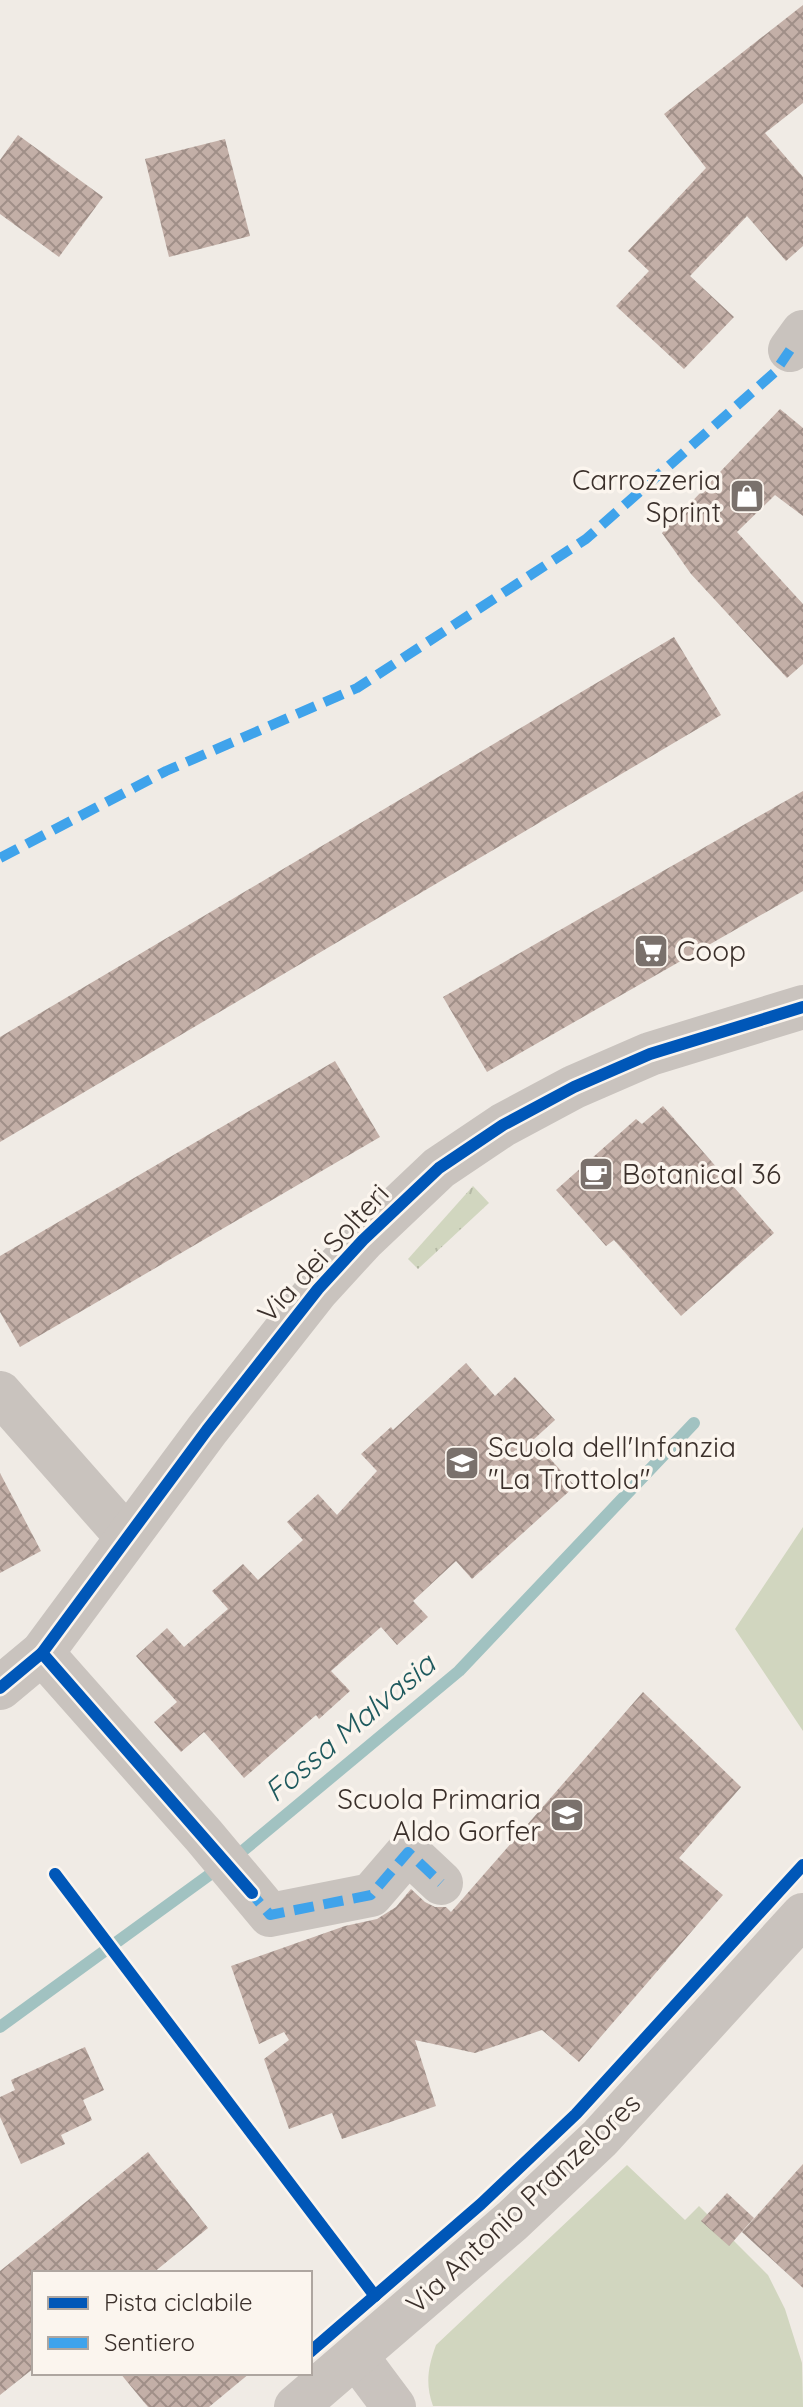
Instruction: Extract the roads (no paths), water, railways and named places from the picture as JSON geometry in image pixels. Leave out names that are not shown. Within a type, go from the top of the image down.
[{"type":"street","name":"Via dei Solteri","points":[[0,1688],[42,1653],[272,1345],[318,1289],[363,1240],[439,1168],[503,1125],[574,1087],[650,1054],[803,1007]]},
{"type":"street","points":[[0,1393],[127,1537]]},
{"type":"street","points":[[42,1653],[270,1915],[371,1895],[408,1852],[441,1883]]},
{"type":"street","name":"Via Antonio Pranzelores","points":[[296,2407],[512,2221],[600,2138],[803,1915]]},
{"type":"street","points":[[356,2356],[394,2407]]},
{"type":"waterway","name":"Fossa Malvasia","points":[[0,2027],[245,1849],[459,1671],[694,1423]]},
{"type":"place","name":"Carrozzeria Sprint","points":[[747,496]]},
{"type":"place","name":"Coop","points":[[651,951]]},
{"type":"place","name":"Botanical 36","points":[[596,1174]]},
{"type":"place","name":"Scuola dell'Infanzia \"La Trottola\"","points":[[462,1463]]},
{"type":"place","name":"Scuola Primaria Aldo Gorfer","points":[[567,1815]]}]
